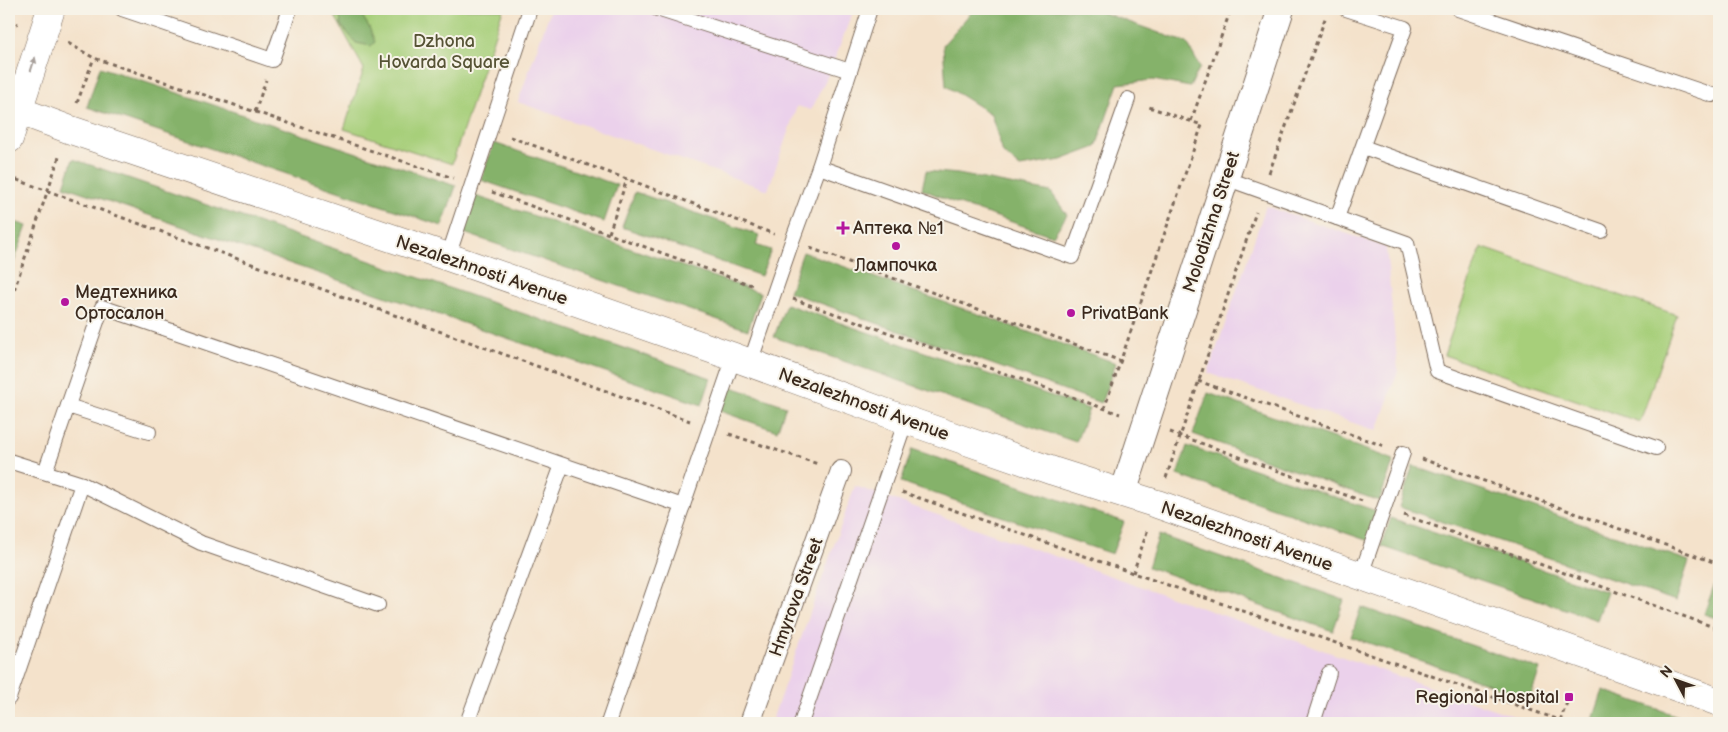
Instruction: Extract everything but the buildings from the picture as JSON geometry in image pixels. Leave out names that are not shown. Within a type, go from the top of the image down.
[{"type":"main road","points":[[9,139],[14,109],[51,9]]},
{"type":"main road","name":"Nezalezhnosti Avenue","points":[[14,109],[68,129],[448,257],[742,360],[906,420],[1361,575],[1719,702]]},
{"type":"street","name":"Molodizhna Street","points":[[1123,493],[1281,9]]},
{"type":"street","name":"Hmyrova Street","points":[[750,723],[841,471]]},
{"type":"lane","points":[[122,9],[272,60],[290,9]]},
{"type":"lane","points":[[448,257],[530,9]]},
{"type":"lane","points":[[657,9],[850,71]]},
{"type":"lane","points":[[608,723],[710,428],[774,293],[819,167],[870,9]]},
{"type":"lane","points":[[1337,218],[1405,28],[1346,9]]},
{"type":"lane","points":[[1458,9],[1712,95]]},
{"type":"lane","points":[[819,167],[1072,257],[1128,99]]},
{"type":"lane","points":[[1363,147],[1601,231]]},
{"type":"lane","points":[[1225,178],[1406,243],[1437,371],[1656,448]]},
{"type":"lane","points":[[45,472],[102,307],[683,506]]},
{"type":"lane","points":[[68,406],[150,432]]},
{"type":"lane","points":[[801,723],[906,420]]},
{"type":"lane","points":[[1361,575],[1403,452]]},
{"type":"lane","points":[[9,461],[82,484],[201,542],[378,605]]},
{"type":"lane","points":[[467,723],[562,465]]},
{"type":"lane","points":[[9,698],[82,484]]},
{"type":"lane","points":[[1313,723],[1329,673]]},
{"type":"path","points":[[1192,121],[1231,9]]},
{"type":"path","points":[[1180,436],[1262,192],[1328,9]]},
{"type":"path","points":[[60,39],[94,58],[472,185],[1104,409],[1202,125],[1128,99]]},
{"type":"path","points":[[255,112],[272,60]]},
{"type":"path","points":[[9,177],[710,428],[841,471]]},
{"type":"path","points":[[609,233],[627,179]]},
{"type":"path","points":[[9,305],[48,191]]},
{"type":"path","points":[[1198,381],[1719,564]]},
{"type":"path","points":[[1145,423],[1719,629]]},
{"type":"path","points":[[884,485],[1568,723]]},
{"type":"path","points":[[1560,721],[1569,697]]},
{"type":"shaded area","points":[[551,9],[854,9],[829,73],[811,110],[797,106],[768,190],[518,102]]},
{"type":"shaded area","points":[[1266,206],[1386,247],[1398,371],[1377,431],[1208,373]]},
{"type":"shaded area","points":[[855,486],[1276,634],[1534,723],[771,723]]},
{"type":"green space","name":"Dzhona Hovarda Square","points":[[331,9],[503,9],[452,164],[344,129],[364,69]]},
{"type":"green space","points":[[339,9],[358,9],[369,27],[375,42],[371,46],[356,43],[341,25]]},
{"type":"green space","points":[[974,9],[1093,9],[1187,43],[1200,67],[1190,87],[1153,80],[1118,84],[1096,147],[1061,160],[1020,167],[1003,153],[991,114],[946,86],[943,45]]},
{"type":"green space","points":[[100,67],[456,186],[442,226],[87,107]]},
{"type":"green space","points":[[494,143],[617,185],[604,222],[481,180]]},
{"type":"green space","points":[[73,159],[711,378],[702,405],[64,186]]},
{"type":"green space","points":[[926,171],[958,174],[1051,192],[1067,215],[1053,236],[950,201],[922,189]]},
{"type":"green space","points":[[635,192],[759,235],[756,245],[771,250],[761,276],[622,227]]},
{"type":"green space","points":[[476,196],[761,293],[748,330],[464,233]]},
{"type":"green space","points":[[9,220],[27,226],[9,276]]},
{"type":"green space","points":[[1481,247],[1677,315],[1640,422],[1444,355]]},
{"type":"green space","points":[[803,252],[1116,363],[1101,403],[789,292]]},
{"type":"green space","points":[[786,304],[1089,409],[1076,442],[774,337]]},
{"type":"green space","points":[[729,386],[786,406],[777,431],[720,411]]},
{"type":"green space","points":[[1208,393],[1394,460],[1379,501],[1193,434]]},
{"type":"green space","points":[[1187,446],[1379,512],[1369,541],[1177,475]]},
{"type":"green space","points":[[912,449],[1124,522],[1112,554],[901,482]]},
{"type":"green space","points":[[1413,466],[1689,561],[1676,601],[1399,507]]},
{"type":"green space","points":[[1391,518],[1607,592],[1597,620],[1381,546]]},
{"type":"green space","points":[[1159,535],[1344,600],[1333,631],[1148,567]]},
{"type":"green space","points":[[1719,572],[1719,619],[1704,614]]},
{"type":"green space","points":[[1361,607],[1540,669],[1530,698],[1351,637]]},
{"type":"green space","points":[[1603,690],[1698,723],[1592,723]]},
{"type":"place","name":"Аптека №1","points":[[843,228]]},
{"type":"place","name":"Лампочка","points":[[896,246]]},
{"type":"place","name":"Медтехника Ортосалон","points":[[65,302]]},
{"type":"place","name":"PrivatBank","points":[[1071,313]]},
{"type":"place","name":"Regional Hospital","points":[[1569,697]]}]
